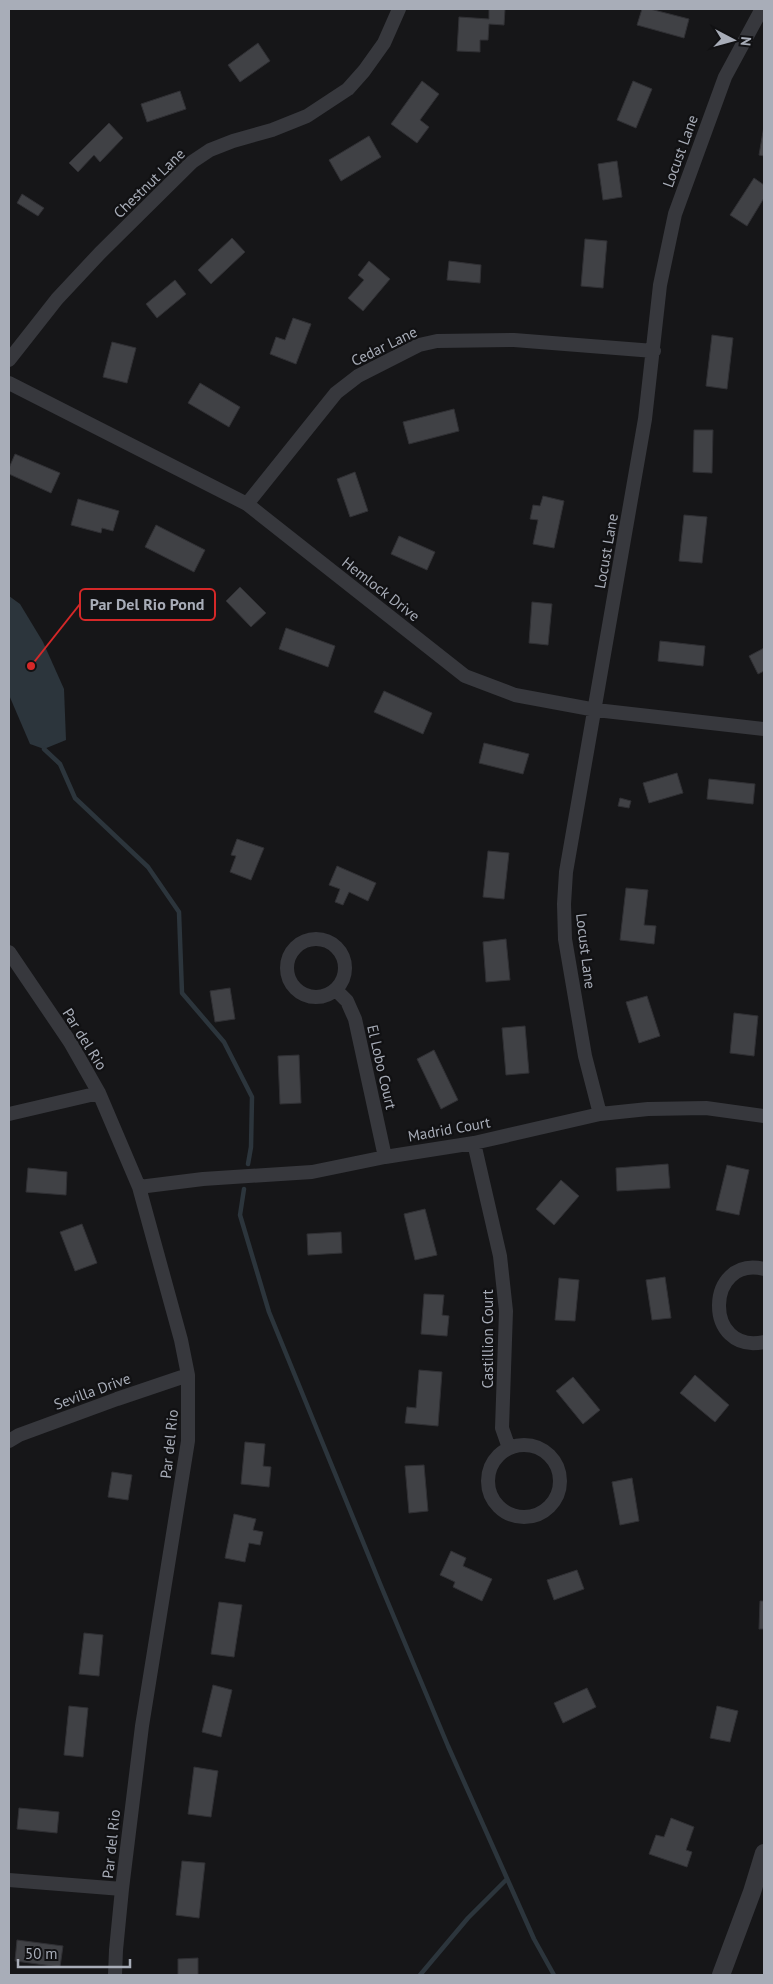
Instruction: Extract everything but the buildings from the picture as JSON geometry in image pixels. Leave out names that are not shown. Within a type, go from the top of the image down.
[{"type":"street","name":"Chestnut Lane","points":[[9,360],[57,299],[100,253],[192,162],[210,150],[225,144],[272,130],[307,116],[348,89],[364,71],[384,43],[399,9]]},
{"type":"street","name":"Locust Lane","points":[[600,1114],[585,1056],[565,939],[564,904],[566,872],[596,710],[645,420],[660,285],[675,214],[725,77],[759,14],[764,9]]},
{"type":"street","name":"Cedar Lane","points":[[247,504],[336,393],[358,376],[420,345],[437,341],[514,340],[654,351]]},
{"type":"street","name":"Hemlock Drive","points":[[9,383],[247,504],[465,676],[515,695],[596,710],[764,729]]},
{"type":"street","points":[[310,939],[320,939],[337,947],[345,964],[345,974],[342,983],[336,990],[320,998],[302,995],[295,989],[287,974],[287,964],[294,948],[301,942],[310,939]]},
{"type":"street","name":"Par del Rio","points":[[9,952],[70,1042],[99,1093],[139,1187],[181,1340],[188,1375],[188,1441],[142,1726],[122,1889],[115,1975]]},
{"type":"street","name":"El Lobo Court","points":[[336,990],[347,1001],[355,1019],[385,1157]]},
{"type":"street","points":[[9,1114],[99,1093]]},
{"type":"street","name":"Madrid Court","points":[[139,1187],[203,1179],[312,1172],[385,1157],[474,1143],[600,1114],[648,1109],[706,1108],[764,1116]]},
{"type":"street","name":"Castillion Court","points":[[474,1143],[500,1256],[506,1311],[502,1428],[509,1448]]},
{"type":"street","points":[[764,1269],[752,1268],[735,1274],[722,1287],[718,1305],[722,1322],[733,1336],[750,1343],[764,1342]]},
{"type":"street","name":"Sevilla Drive","points":[[9,1441],[19,1435],[108,1402],[188,1375]]},
{"type":"street","points":[[526,1445],[535,1446],[550,1456],[559,1472],[559,1490],[550,1505],[536,1515],[519,1517],[504,1511],[492,1499],[489,1491],[488,1474],[495,1458],[509,1448],[526,1445]]},
{"type":"street","points":[[721,1975],[741,1925],[764,1853]]},
{"type":"street","points":[[9,1880],[122,1889]]},
{"type":"shaded area","points":[[9,596],[20,604],[43,642],[64,689],[66,740],[44,749],[30,744],[9,695]]},
{"type":"waterway","points":[[44,749],[60,764],[75,798],[148,867],[179,912],[182,993],[224,1042],[252,1097],[251,1147],[248,1164]]},
{"type":"waterway","points":[[244,1189],[240,1215],[269,1312],[448,1746],[534,1939],[554,1975]]},
{"type":"waterway","points":[[420,1975],[468,1918],[507,1879]]},
{"type":"place","name":"Par Del Rio Pond","points":[[31,666]]}]
